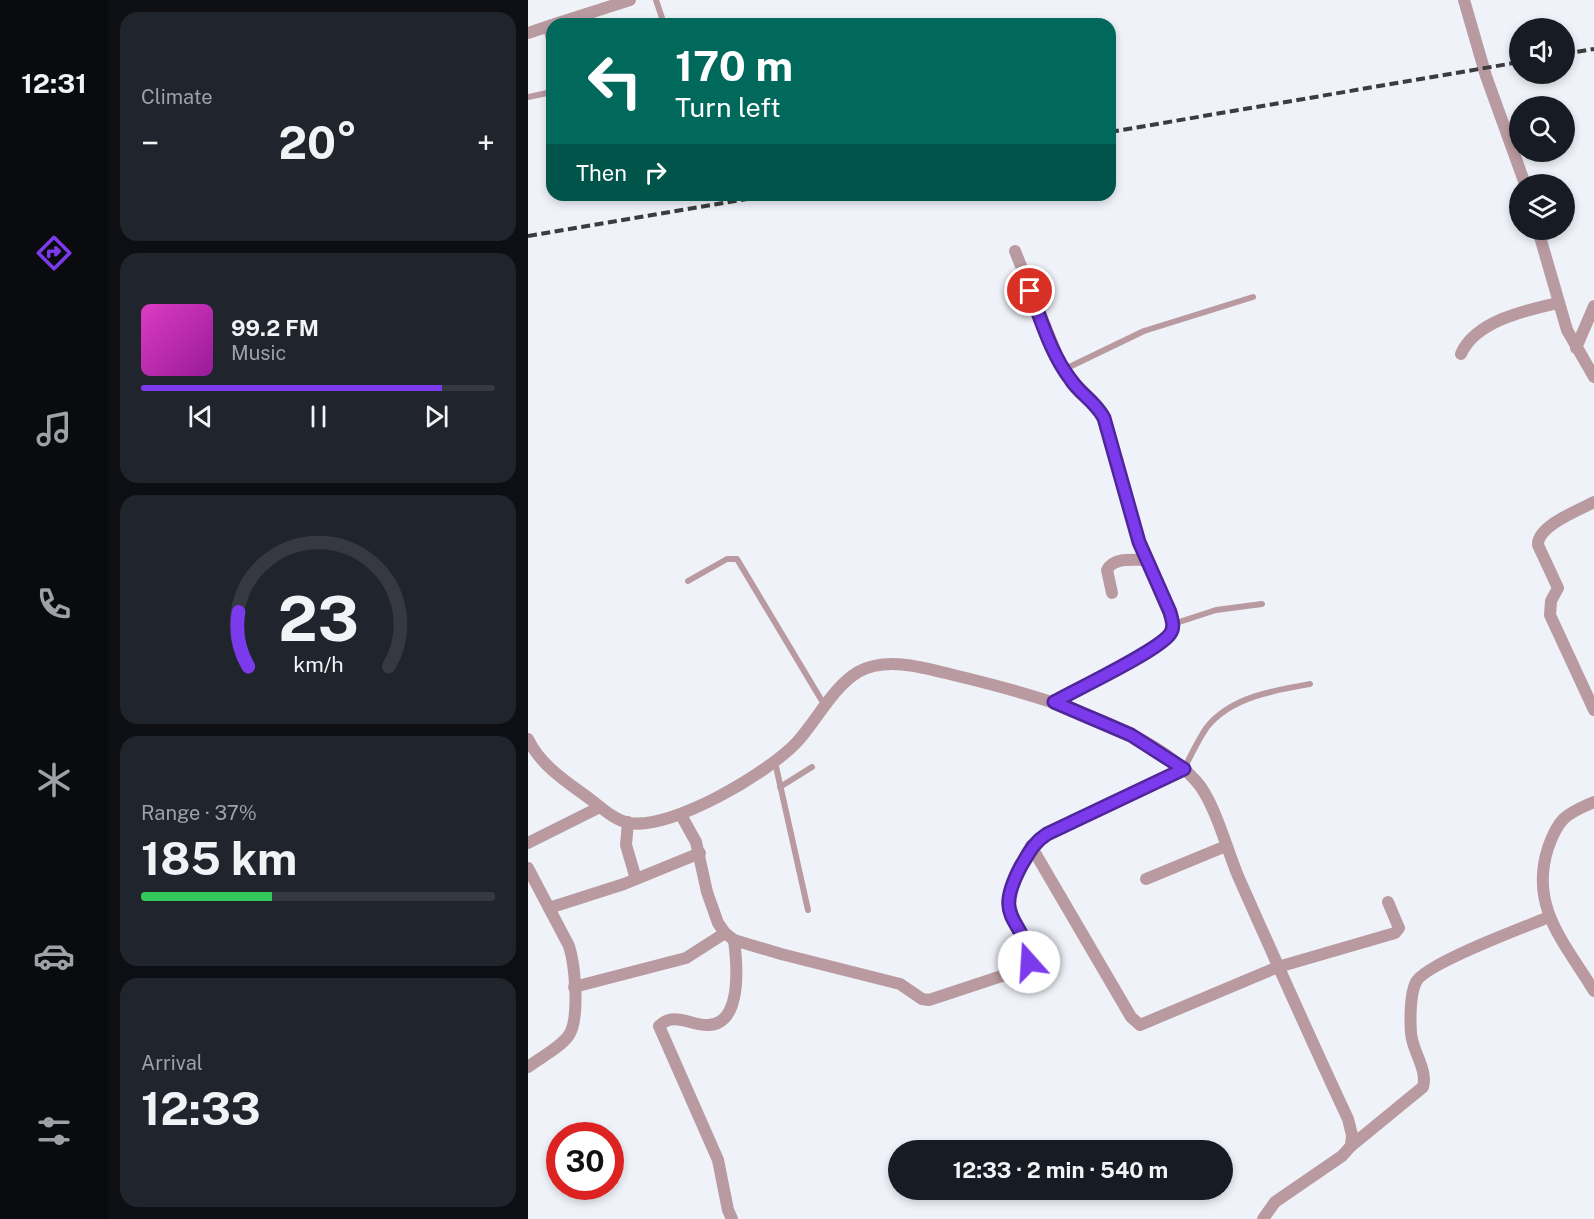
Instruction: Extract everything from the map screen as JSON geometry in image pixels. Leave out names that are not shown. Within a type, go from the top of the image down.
[{"type":"street","points":[[573,18],[630,0]]},
{"type":"street","points":[[1464,0],[1486,76],[1521,174]]},
{"type":"street","points":[[528,33],[546,27]]},
{"type":"street","points":[[1541,240],[1558,303],[1576,348],[1594,376]]},
{"type":"street","points":[[1015,251],[1054,353],[1063,370],[1073,384],[1096,404],[1104,418],[1146,560],[1170,612],[1173,624],[1172,631],[1156,646],[1054,702]]},
{"type":"street","points":[[1461,354],[1465,344],[1478,332],[1527,310],[1558,303]]},
{"type":"street","points":[[1576,348],[1594,306]]},
{"type":"street","points":[[1594,502],[1545,529],[1538,539],[1558,588],[1551,601],[1550,615],[1594,710]]},
{"type":"street","points":[[1112,593],[1107,570],[1109,565],[1116,561],[1146,560]]},
{"type":"street","points":[[528,740],[540,760],[555,773],[600,807],[628,822],[666,820],[681,814],[775,762],[798,741],[846,682],[859,671],[890,665],[915,666],[1054,702],[1131,735],[1184,769],[1205,792],[1278,967],[1348,1119],[1352,1135],[1351,1146]]},
{"type":"street","points":[[574,987],[686,958],[730,937],[900,984],[922,999],[938,999],[1017,971],[1029,962],[1028,954],[1012,918],[1007,897],[1032,846],[1047,834],[1184,769]]},
{"type":"street","points":[[1594,802],[1566,815],[1555,829],[1542,874],[1543,902],[1549,917],[1594,991]]},
{"type":"street","points":[[528,843],[600,807]]},
{"type":"street","points":[[681,814],[691,828],[700,853],[712,907],[730,937],[737,978],[728,1014],[715,1024],[706,1025],[682,1018],[665,1021],[659,1026],[718,1160],[730,1215],[716,1219]]},
{"type":"street","points":[[628,822],[626,845],[636,879]]},
{"type":"street","points":[[1032,846],[1135,1023],[1147,1024],[1278,967],[1395,933],[1399,928],[1388,902]]},
{"type":"street","points":[[1146,879],[1226,846]]},
{"type":"street","points":[[549,908],[636,879],[700,853]]},
{"type":"street","points":[[528,868],[569,946],[573,960],[574,987],[571,1032],[565,1040],[528,1067]]},
{"type":"street","points":[[1263,1219],[1275,1202],[1351,1146],[1423,1087],[1423,1076],[1411,1032],[1414,989],[1419,978],[1444,962],[1549,917]]},
{"type":"lane","points":[[656,0],[662,18]]},
{"type":"lane","points":[[528,97],[546,93]]},
{"type":"lane","points":[[1063,370],[1144,331],[1253,297]]},
{"type":"lane","points":[[688,581],[728,559],[737,559],[826,707]]},
{"type":"lane","points":[[1173,624],[1222,609],[1262,604]]},
{"type":"lane","points":[[1184,769],[1203,733],[1218,716],[1262,694],[1310,684]]},
{"type":"lane","points":[[775,762],[808,910]]},
{"type":"lane","points":[[780,787],[812,767]]},
{"type":"railway","points":[[1575,52],[1594,49]]},
{"type":"railway","points":[[1116,131],[1509,64]]},
{"type":"railway","points":[[528,236],[735,201]]},
{"type":"route","points":[[1029,962],[1028,954],[1012,918],[1007,897],[1032,846],[1047,834],[1184,769],[1131,735],[1054,702],[1156,646],[1172,631],[1173,624],[1170,612],[1139,542],[1104,418],[1096,404],[1073,384],[1063,370],[1030,291]]}]
